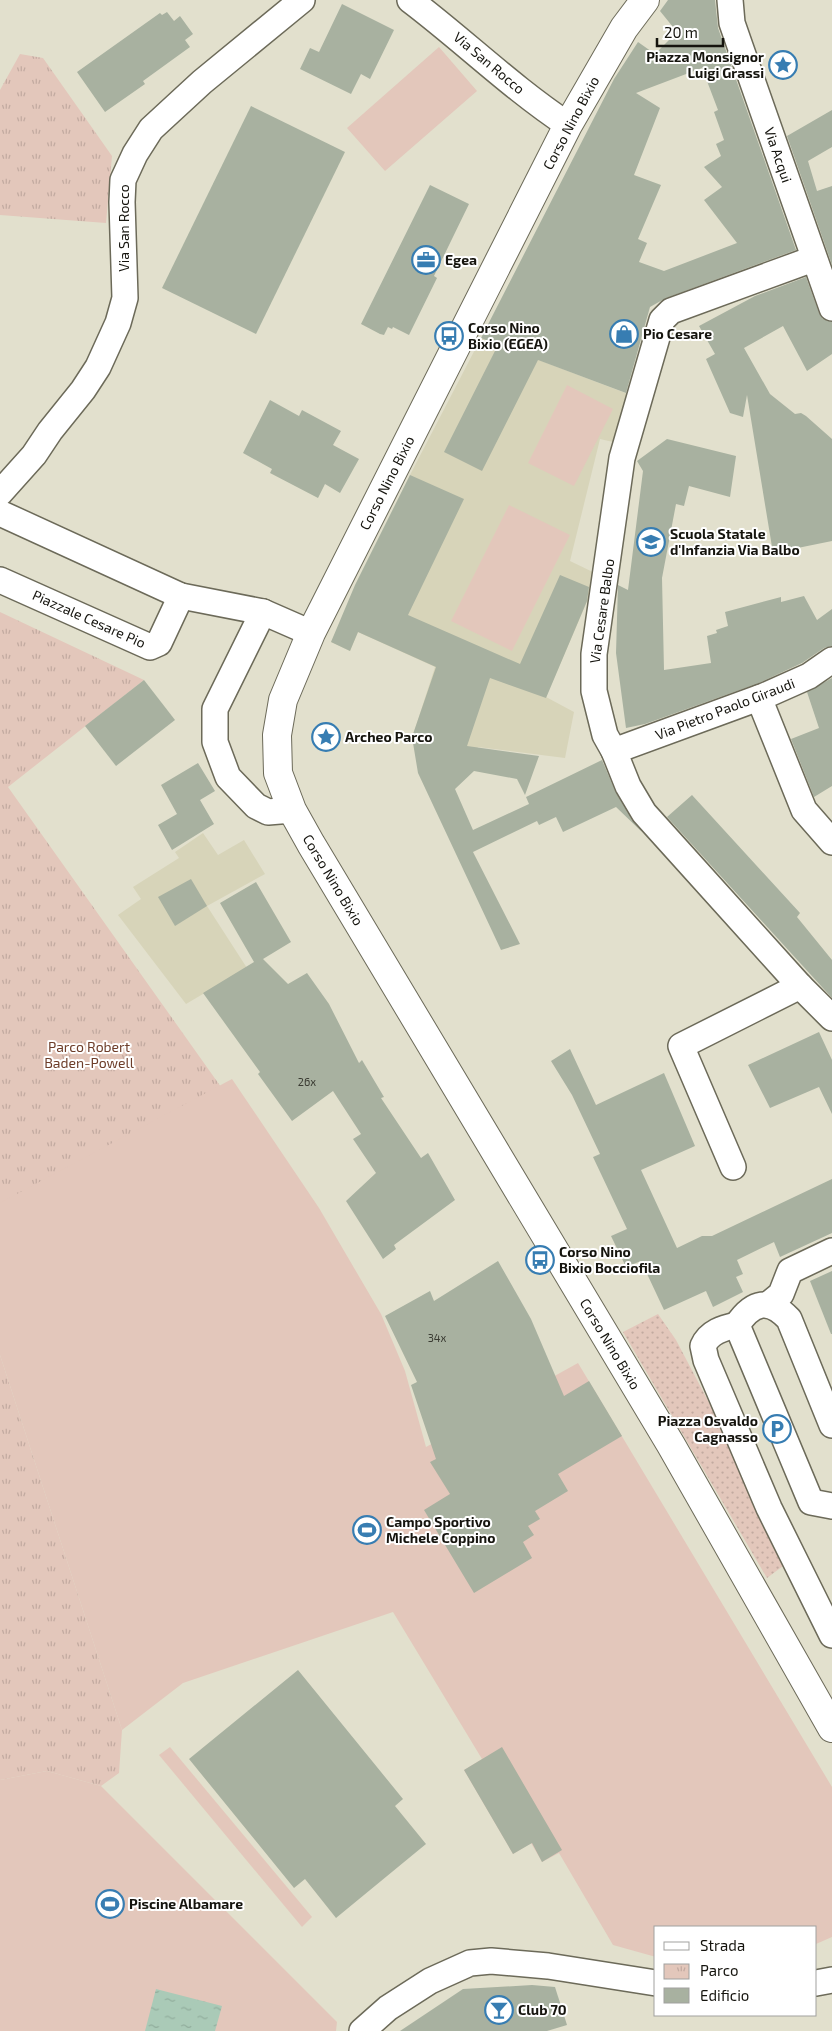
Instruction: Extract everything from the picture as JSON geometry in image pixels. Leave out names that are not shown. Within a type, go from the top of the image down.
[{"type":"main road","name":"Corso Nino Bixio","points":[[646,0],[624,28],[568,126],[311,633],[283,700],[277,735],[278,772],[292,810],[671,1446],[832,1728]]},
{"type":"street","name":"Via San Rocco","points":[[0,493],[34,455],[50,431],[83,390],[98,367],[118,323],[125,298],[123,180],[135,154],[151,129],[202,82],[302,0]]},
{"type":"street","name":"Via San Rocco","points":[[410,0],[549,113],[568,126]]},
{"type":"street","name":"Via Acqui","points":[[730,0],[735,31],[831,305]]},
{"type":"street","name":"Via Cesare Balbo","points":[[814,259],[671,311],[662,320],[622,458],[609,562],[594,654],[594,691],[604,735],[614,751],[628,786],[644,813],[800,986],[832,1018]]},
{"type":"street","points":[[0,513],[181,596],[263,612],[311,633]]},
{"type":"street","name":"Piazzale Cesare Pio","points":[[0,580],[150,647],[159,644],[181,596]]},
{"type":"street","points":[[263,612],[215,709],[215,742],[228,777],[256,806],[268,812],[292,810]]},
{"type":"street","name":"Via Pietro Paolo Giraudi","points":[[614,751],[759,698],[809,676],[832,660]]},
{"type":"street","points":[[759,698],[804,810],[832,842]]},
{"type":"street","points":[[733,1167],[681,1046],[800,986]]},
{"type":"street","points":[[832,1251],[790,1271],[781,1294],[769,1304],[750,1310],[737,1325],[724,1328],[712,1334],[703,1346],[706,1360],[759,1486],[832,1635]]},
{"type":"street","points":[[769,1304],[779,1309],[789,1319],[832,1425]]},
{"type":"street","points":[[737,1325],[821,1504]]},
{"type":"street","points":[[362,2031],[395,2004],[430,1981],[470,1963],[491,1961],[548,1966],[654,1983]]},
{"type":"street","points":[[817,1983],[832,1980]]},
{"type":"shaded area","points":[[481,338],[628,394],[613,442],[600,439],[570,561],[597,574],[595,583],[546,697],[574,712],[565,758],[478,747],[472,759],[412,738],[435,667],[358,632],[350,651],[331,642],[410,475]]},
{"type":"shaded area","points":[[203,833],[218,855],[244,840],[265,874],[207,906],[247,968],[186,1004],[118,915],[141,899],[133,887],[179,858],[175,852]]},
{"type":"green space","points":[[439,47],[477,91],[385,171],[347,128]]},
{"type":"green space","points":[[20,54],[43,58],[112,156],[106,223],[0,215],[0,90]]},
{"type":"green space","points":[[567,385],[613,409],[574,486],[528,463]]},
{"type":"green space","points":[[509,505],[570,535],[512,651],[451,621]]},
{"type":"green space","name":"Parco Robert Baden-Powell","points":[[0,612],[144,680],[8,787],[221,1087],[0,1204]]},
{"type":"green space","name":"Campo Sportivo Michele Coppino","points":[[232,1079],[319,1208],[381,1314],[405,1371],[426,1447],[578,1363],[832,1787],[832,1937],[817,1944],[817,1926],[654,1926],[654,1956],[613,1945],[559,1853],[542,1862],[531,1843],[513,1854],[464,1770],[482,1759],[393,1612],[183,1683],[122,1730],[0,1355],[0,1203]]},
{"type":"green space","points":[[658,1314],[676,1340],[766,1511],[783,1566],[767,1578],[623,1332]]},
{"type":"green space","points":[[0,1355],[122,1730],[119,1773],[101,1786],[47,1771],[0,1780]]},
{"type":"green space","points":[[170,1747],[312,1917],[302,1927],[159,1755]]},
{"type":"green space","name":"Piscine Albamare","points":[[47,1771],[101,1786],[337,2022],[336,2031],[0,2031],[0,1780]]},
{"type":"water","points":[[156,1989],[222,2006],[215,2031],[145,2031]]},
{"type":"building","points":[[668,0],[715,0],[718,28],[796,250],[666,298],[650,307],[626,393],[538,360],[482,471],[444,452],[498,345],[481,338],[614,79],[638,42],[655,54],[677,32],[660,11]],"holes":[[[702,68],[718,110],[714,112],[724,140],[716,144],[721,156],[704,167],[722,187],[704,200],[737,243],[664,271],[639,262],[647,243],[638,239],[661,185],[634,175],[660,108],[636,93]]]},
{"type":"building","points":[[342,4],[394,30],[370,79],[361,74],[351,94],[300,69],[310,48],[319,52]]},
{"type":"building","points":[[167,12],[174,21],[180,16],[193,34],[185,40],[190,47],[143,81],[145,84],[105,112],[77,72],[160,13],[162,15]]},
{"type":"building","points":[[251,106],[345,152],[256,334],[162,288]]},
{"type":"building","points":[[832,110],[832,147],[808,161],[817,191],[832,186],[832,265],[787,136]]},
{"type":"building","points":[[430,185],[469,204],[434,276],[437,278],[409,335],[393,327],[392,329],[388,327],[384,335],[380,334],[361,324]]},
{"type":"building","points":[[806,277],[819,313],[823,319],[832,322],[832,354],[807,371],[783,326],[744,348],[770,394],[795,414],[801,413],[806,416],[832,439],[832,541],[773,553],[747,395],[743,417],[730,413],[706,359],[715,354],[699,326],[755,296]]},
{"type":"building","points":[[270,400],[299,416],[302,410],[341,431],[333,445],[359,459],[340,493],[325,484],[318,498],[270,473],[272,469],[243,453]]},
{"type":"building","points":[[667,439],[736,456],[730,497],[689,486],[684,506],[676,504],[662,578],[664,670],[711,663],[707,636],[717,633],[716,630],[728,626],[725,612],[781,597],[781,602],[804,596],[817,620],[832,609],[832,646],[824,648],[802,663],[759,683],[645,724],[626,728],[616,653],[618,585],[628,590],[643,471],[637,461]]},
{"type":"building","points":[[410,475],[464,499],[408,615],[520,664],[560,575],[589,587],[587,601],[546,698],[490,678],[467,746],[539,756],[525,795],[517,779],[474,771],[455,789],[473,830],[529,804],[526,797],[602,760],[616,793],[632,820],[642,832],[616,807],[563,832],[556,817],[539,825],[537,821],[473,852],[520,944],[501,950],[418,773],[412,737],[436,667],[358,632],[350,651],[331,642],[355,585]]},
{"type":"building","points":[[832,678],[832,786],[814,797],[791,739],[819,728],[807,692]]},
{"type":"building","points":[[144,680],[175,720],[116,766],[85,726]]},
{"type":"building","points":[[198,763],[215,791],[200,800],[214,824],[172,850],[158,825],[177,814],[161,785]]},
{"type":"building","points":[[692,795],[800,913],[797,917],[832,960],[832,998],[667,817]]},
{"type":"building","points":[[191,879],[207,906],[175,926],[158,897]]},
{"type":"building","points":[[256,882],[291,942],[263,959],[288,984],[307,973],[329,1004],[359,1063],[362,1060],[384,1097],[381,1098],[421,1158],[428,1153],[455,1200],[394,1245],[396,1249],[383,1259],[346,1201],[376,1173],[353,1139],[361,1134],[333,1091],[292,1121],[258,1074],[260,1072],[203,993],[254,962],[220,903]]},
{"type":"building","points":[[819,1032],[832,1060],[832,1114],[819,1087],[770,1108],[748,1065]]},
{"type":"building","points":[[570,1049],[596,1105],[664,1073],[695,1146],[641,1170],[677,1248],[702,1236],[712,1236],[832,1179],[832,1233],[780,1257],[774,1242],[737,1260],[743,1274],[736,1277],[743,1292],[713,1307],[706,1291],[664,1310],[641,1261],[626,1267],[611,1236],[627,1229],[593,1157],[600,1154],[572,1095],[551,1061]]},
{"type":"building","points":[[498,1261],[531,1319],[564,1396],[589,1381],[622,1436],[558,1474],[568,1491],[535,1511],[540,1519],[528,1526],[534,1535],[523,1542],[532,1558],[474,1593],[424,1510],[450,1494],[430,1462],[436,1459],[411,1385],[417,1382],[385,1316],[430,1291],[434,1301]]},
{"type":"building","points":[[832,1271],[832,1334],[831,1334],[810,1281]]},
{"type":"building","points":[[298,1670],[403,1799],[395,1806],[426,1844],[336,1918],[305,1879],[294,1888],[189,1759]]},
{"type":"building","points":[[502,1747],[562,1850],[542,1862],[532,1843],[513,1854],[464,1770]]},
{"type":"building","points":[[532,1985],[555,1987],[567,2025],[547,2031],[400,2031],[463,1989]]},
{"type":"place","name":"Piazza Monsignor Luigi Grassi","points":[[783,65]]},
{"type":"place","name":"Egea","points":[[426,260]]},
{"type":"place","name":"Pio Cesare","points":[[624,334]]},
{"type":"place","name":"Corso Nino Bixio (EGEA)","points":[[449,336]]},
{"type":"place","name":"Scuola Statale d'Infanzia Via Balbo","points":[[651,542]]},
{"type":"place","name":"Archeo Parco","points":[[326,737]]},
{"type":"place","name":"Corso Nino Bixio Bocciofila","points":[[540,1260]]},
{"type":"place","name":"Piazza Osvaldo Cagnasso","points":[[777,1429]]},
{"type":"place","name":"Campo Sportivo Michele Coppino","points":[[367,1530]]},
{"type":"place","name":"Piscine Albamare","points":[[110,1904]]},
{"type":"place","name":"Club 70","points":[[499,2010]]}]
